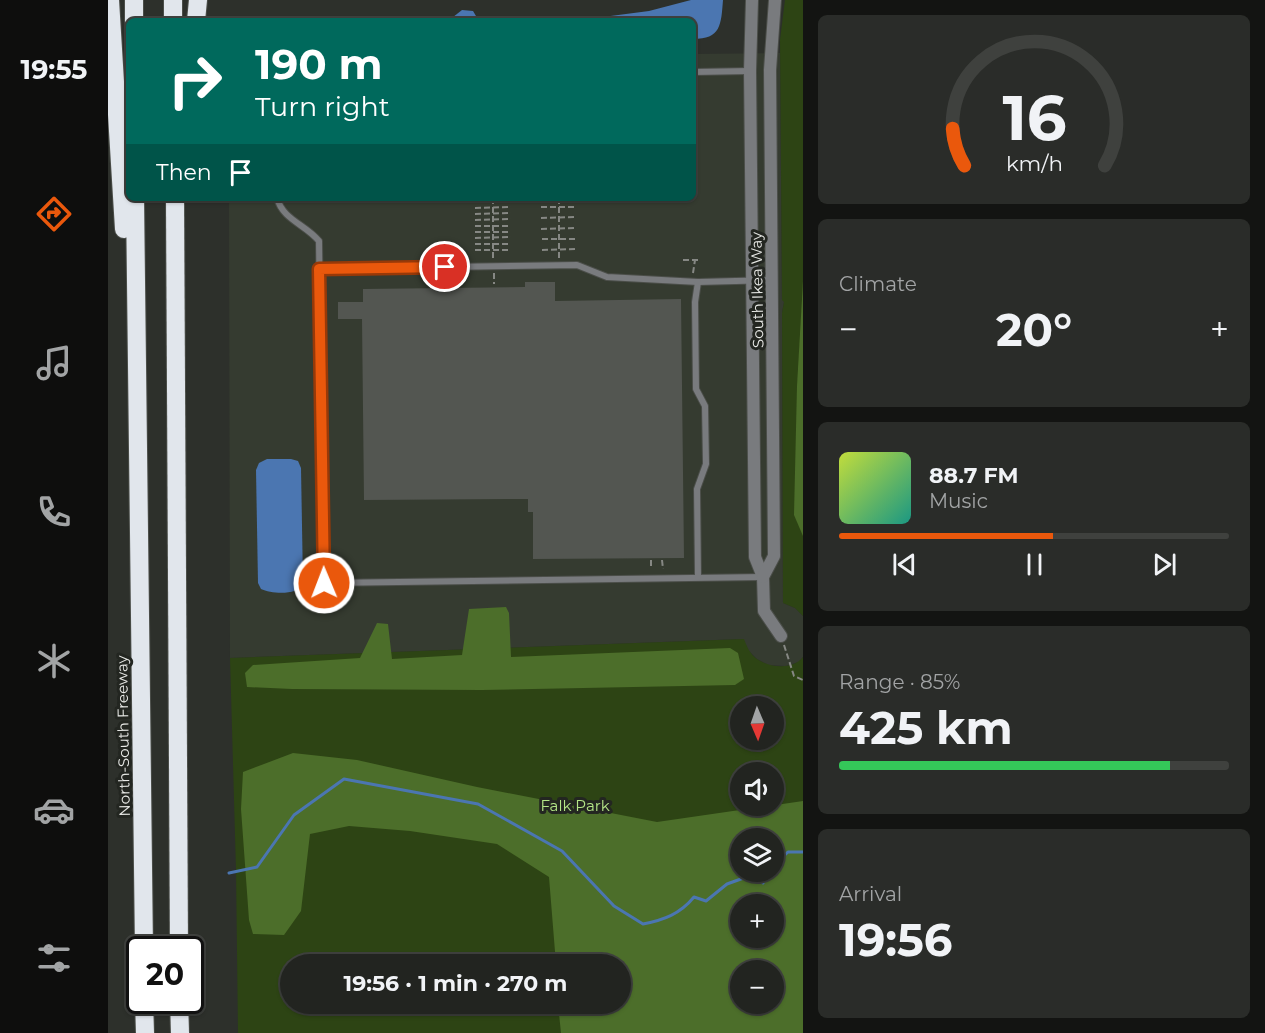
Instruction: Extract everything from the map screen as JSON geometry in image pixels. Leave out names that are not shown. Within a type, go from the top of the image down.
[{"type":"highway","points":[[110,0],[137,435]]},
{"type":"highway","points":[[134,0],[134,18]]},
{"type":"highway","points":[[173,0],[173,18]]},
{"type":"highway","points":[[196,18],[198,0]]},
{"type":"highway","name":"North-South Freeway","points":[[135,201],[144,936]]},
{"type":"highway","points":[[175,201],[179,936]]},
{"type":"highway","points":[[175,274],[182,201]]},
{"type":"highway","points":[[144,1014],[145,1033]]},
{"type":"street","name":"South Ikea Way","points":[[752,0],[750,71],[755,557],[763,577],[764,611],[781,636]]},
{"type":"street","name":"South Ikea Way","points":[[763,577],[774,556],[770,70],[775,0]]},
{"type":"lane","points":[[696,72],[750,71]]},
{"type":"lane","points":[[278,201],[286,216],[312,233],[319,241],[324,583],[763,577]]},
{"type":"lane","points":[[319,269],[577,265],[608,277],[698,282],[772,280]]},
{"type":"lane","points":[[698,282],[695,302],[696,389],[705,406],[706,464],[697,489],[698,577]]},
{"type":"path","points":[[493,201],[494,284]]},
{"type":"path","points":[[559,201],[560,266]]},
{"type":"path","points":[[475,208],[511,207]]},
{"type":"path","points":[[541,207],[576,207]]},
{"type":"path","points":[[475,214],[511,213]]},
{"type":"path","points":[[541,218],[576,217]]},
{"type":"path","points":[[475,220],[511,219]]},
{"type":"path","points":[[475,226],[511,226]]},
{"type":"path","points":[[542,228],[577,228]]},
{"type":"path","points":[[475,232],[511,232]]},
{"type":"path","points":[[475,238],[511,237]]},
{"type":"path","points":[[542,239],[577,238]]},
{"type":"path","points":[[475,244],[511,244]]},
{"type":"path","points":[[542,250],[577,249]]},
{"type":"path","points":[[475,250],[511,250]]},
{"type":"path","points":[[683,260],[698,260]]},
{"type":"path","points":[[781,636],[794,676],[803,680]]},
{"type":"shaded area","points":[[780,53],[782,299],[784,302],[782,313],[783,603],[795,608],[803,616],[803,657],[799,662],[786,666],[768,665],[748,650],[743,639],[230,658],[229,201],[696,201],[696,54]]},
{"type":"green space","points":[[785,0],[803,0],[803,616],[795,608],[783,603],[782,313],[784,302],[782,300],[780,40]]},
{"type":"green space","points":[[803,281],[803,536],[794,515],[797,386]]},
{"type":"green space","points":[[506,607],[509,613],[511,657],[730,648],[738,653],[744,679],[735,685],[482,690],[247,687],[245,673],[253,665],[360,658],[377,623],[388,624],[392,659],[462,655],[469,609]]},
{"type":"green space","name":"Falk Park","points":[[744,639],[752,655],[768,664],[787,666],[803,657],[803,1033],[238,1033],[230,658]]},
{"type":"green space","points":[[293,753],[357,760],[477,787],[657,822],[730,812],[730,816],[784,816],[784,804],[803,801],[803,1033],[561,1033],[559,1014],[631,1014],[631,954],[555,954],[549,877],[497,844],[410,831],[349,826],[310,834],[301,911],[284,935],[253,934],[249,920],[241,809],[243,772]]},
{"type":"water","points":[[691,0],[723,0],[718,29],[702,38],[696,39],[696,18],[595,18],[649,11]]},
{"type":"water","points":[[462,10],[473,11],[477,18],[452,18]]},
{"type":"water","points":[[267,459],[291,459],[298,461],[301,468],[303,583],[290,592],[266,591],[261,589],[258,583],[256,470],[259,463]]},
{"type":"building","points":[[525,282],[555,282],[555,301],[681,299],[684,558],[533,559],[533,512],[528,512],[528,499],[364,500],[362,319],[338,319],[338,302],[363,302],[363,289],[525,287]]},
{"type":"waterway","points":[[229,873],[257,867],[294,815],[344,779],[478,804],[562,851],[614,906],[643,924],[671,915],[683,908],[694,897],[706,901],[733,882]]},
{"type":"waterway","points":[[784,856],[788,852],[803,852]]},
{"type":"route","points":[[324,583],[319,269],[445,267]]}]
